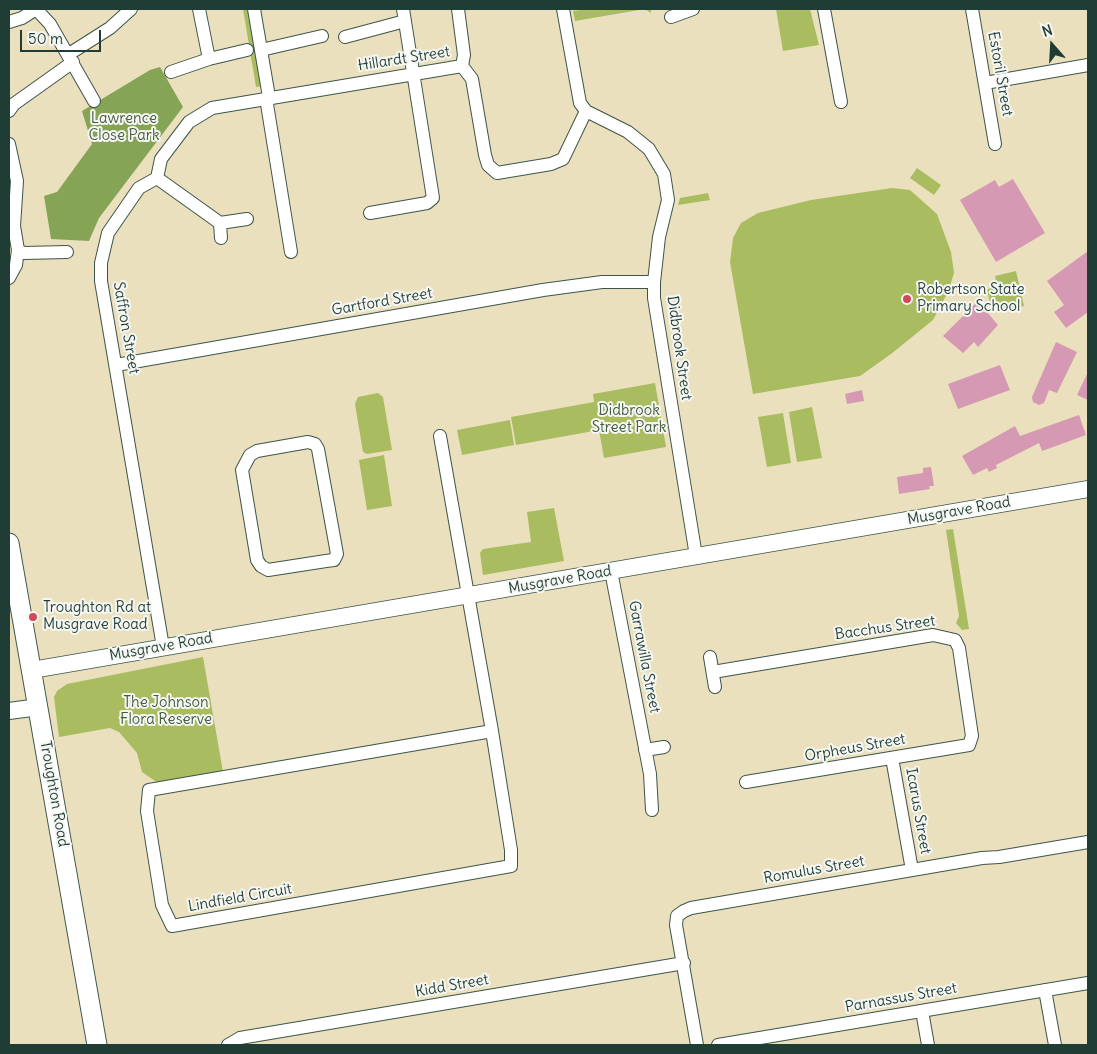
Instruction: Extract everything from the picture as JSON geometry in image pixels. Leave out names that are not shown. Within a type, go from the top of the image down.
[{"type":"main road","name":"Troughton Road","points":[[9,543],[97,1045]]},
{"type":"street","points":[[9,22],[22,18],[36,9],[50,24],[94,101]]},
{"type":"street","points":[[199,9],[209,59]]},
{"type":"street","points":[[458,9],[464,55],[462,66]]},
{"type":"street","points":[[563,9],[580,104],[586,111]]},
{"type":"street","points":[[671,17],[693,9]]},
{"type":"street","points":[[824,9],[841,102]]},
{"type":"street","name":"Estoril Street","points":[[972,9],[995,144]]},
{"type":"street","points":[[9,111],[14,104],[110,28],[127,10]]},
{"type":"street","points":[[258,10],[267,97],[291,252]]},
{"type":"street","points":[[345,37],[404,15],[433,198],[427,203],[370,213]]},
{"type":"street","points":[[261,50],[322,36]]},
{"type":"street","points":[[171,72],[209,59],[248,50]]},
{"type":"street","points":[[985,83],[1088,65]]},
{"type":"street","name":"Hillardt Street","points":[[267,97],[462,66],[472,79],[488,165],[497,173],[551,164],[563,159],[586,111]]},
{"type":"street","points":[[247,219],[220,224],[157,178],[161,159],[189,122],[212,108],[267,97]]},
{"type":"street","name":"Didbrook Street","points":[[586,111],[628,132],[648,149],[664,174],[668,200],[659,237],[654,282],[657,325],[696,556]]},
{"type":"street","points":[[9,144],[17,181],[14,226],[18,250],[16,265],[9,278]]},
{"type":"street","name":"Saffron Street","points":[[157,178],[139,188],[105,242],[101,263],[101,282],[163,647]]},
{"type":"street","points":[[220,224],[221,238]]},
{"type":"street","points":[[18,250],[24,253],[67,252]]},
{"type":"street","name":"Gartford Street","points":[[116,365],[542,290],[602,282],[654,282]]},
{"type":"street","name":"Lindfield Circuit","points":[[440,436],[492,732],[511,850],[511,866],[172,926],[162,905],[147,811],[149,790],[492,732]]},
{"type":"street","points":[[308,442],[315,444],[318,449],[337,554],[334,560],[268,570],[261,566],[257,560],[242,470],[250,454],[257,450],[308,442]]},
{"type":"street","name":"Musgrave Road","points":[[32,670],[1088,489]]},
{"type":"street","name":"Garrawilla Street","points":[[611,571],[645,750],[652,810]]},
{"type":"street","name":"Bacchus Street","points":[[713,672],[933,635],[943,636],[955,640],[958,648],[972,736],[969,745]]},
{"type":"street","points":[[710,657],[715,686]]},
{"type":"street","points":[[9,711],[39,707]]},
{"type":"street","name":"Orpheus Street","points":[[746,782],[969,745]]},
{"type":"street","points":[[645,750],[664,747]]},
{"type":"street","name":"Icarus Street","points":[[892,758],[912,870]]},
{"type":"street","name":"Romulus Street","points":[[697,1045],[676,925],[677,916],[691,908],[1088,842]]},
{"type":"street","name":"Kidd Street","points":[[228,1045],[240,1038],[684,963]]},
{"type":"street","name":"Parnassus Street","points":[[718,1045],[1088,983]]},
{"type":"street","points":[[1045,990],[1055,1045]]},
{"type":"street","points":[[922,1012],[928,1045]]},
{"type":"green space","points":[[243,9],[249,9],[262,86],[256,87]]},
{"type":"green space","points":[[589,9],[645,9],[575,21],[573,11]]},
{"type":"green space","points":[[776,9],[810,9],[819,45],[783,51]]},
{"type":"green space","name":"Lawrence Close Park","points":[[160,67],[183,107],[99,218],[89,241],[51,239],[44,196],[57,192],[92,144],[82,111],[150,70]]},
{"type":"green space","points":[[917,168],[941,185],[934,195],[910,178]]},
{"type":"green space","points":[[892,188],[910,190],[937,214],[951,252],[954,273],[948,292],[933,320],[860,376],[753,394],[730,262],[733,238],[741,223],[758,213],[811,200]]},
{"type":"green space","points":[[708,193],[710,200],[678,205],[680,198]]},
{"type":"green space","points":[[1016,271],[1024,306],[1003,311],[1001,304],[990,303],[987,290],[997,284],[995,276]]},
{"type":"green space","name":"Didbrook Street Park","points":[[655,383],[666,447],[604,458],[599,430],[516,445],[511,417],[594,402],[593,394]]},
{"type":"green space","points":[[378,393],[383,397],[392,450],[367,454],[363,452],[355,404],[358,397]]},
{"type":"green space","points":[[812,407],[822,458],[797,462],[789,412]]},
{"type":"green space","points":[[783,413],[791,463],[767,467],[758,417]]},
{"type":"green space","points":[[510,420],[514,445],[462,455],[457,430]]},
{"type":"green space","points":[[384,455],[392,506],[367,510],[359,460]]},
{"type":"green space","points":[[554,508],[564,561],[483,575],[480,553],[483,549],[531,542],[527,512]]},
{"type":"green space","points":[[953,529],[969,629],[962,630],[956,623],[959,616],[946,530]]},
{"type":"green space","name":"The Johnson Flora Reserve","points":[[203,657],[223,772],[158,783],[142,772],[137,753],[119,732],[110,728],[59,737],[54,697],[57,691],[67,684]]},
{"type":"building","points":[[1013,179],[1045,233],[996,262],[960,200],[995,180],[999,187]]},
{"type":"building","points":[[1088,251],[1088,312],[1066,328],[1054,312],[1064,305],[1047,281]]},
{"type":"building","points":[[978,301],[998,325],[978,347],[974,342],[963,353],[943,336]]},
{"type":"building","points":[[1056,342],[1077,352],[1057,393],[1049,390],[1044,403],[1039,405],[1033,402],[1032,397]]},
{"type":"building","points":[[1000,365],[1010,390],[958,409],[948,384]]},
{"type":"building","points":[[1088,372],[1088,400],[1077,395]]},
{"type":"building","points":[[862,390],[864,401],[847,404],[845,394]]},
{"type":"building","points":[[1079,415],[1086,435],[1042,451],[1039,443],[996,465],[997,468],[989,472],[987,468],[973,475],[962,456],[1015,426],[1020,436]]},
{"type":"building","points":[[931,467],[934,486],[929,486],[930,489],[899,494],[897,477],[923,473],[923,468]]},
{"type":"place","name":"Robertson State Primary School","points":[[907,299]]},
{"type":"place","name":"Troughton Rd at Musgrave Road","points":[[33,617]]}]
